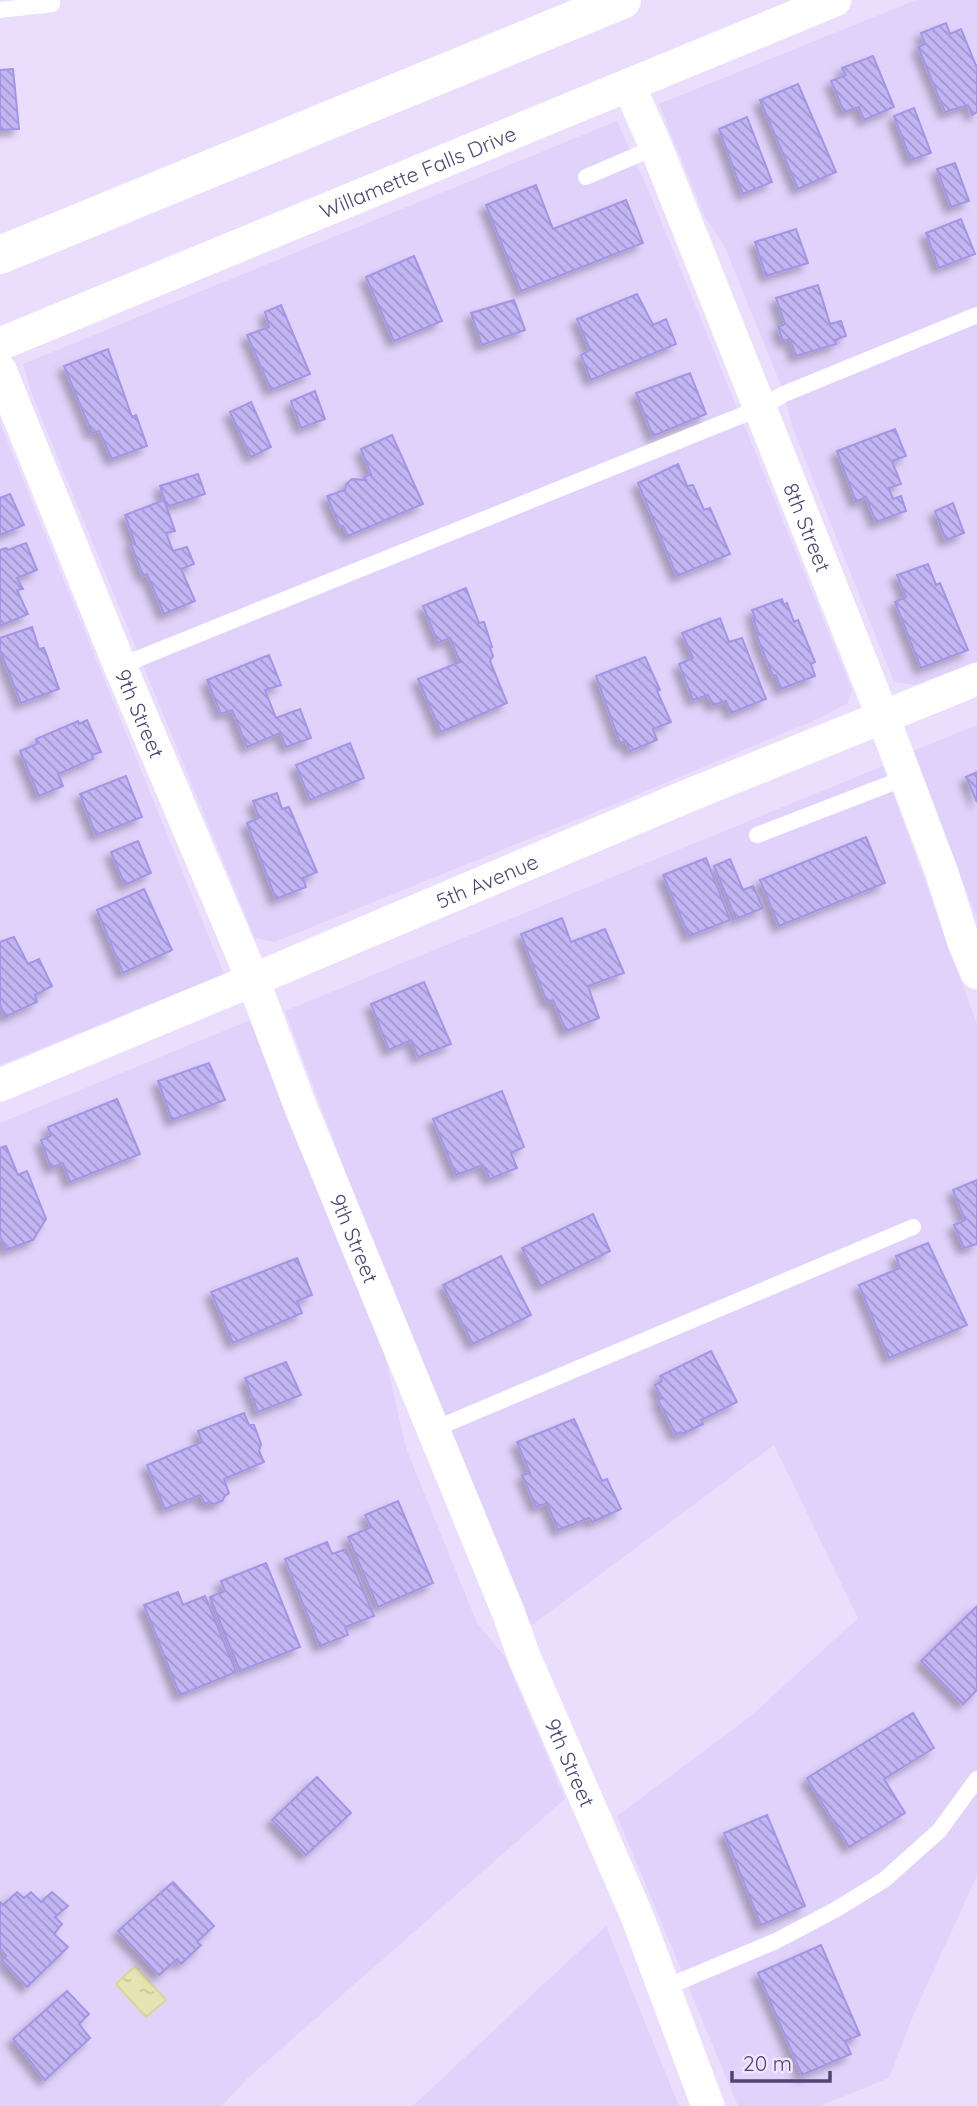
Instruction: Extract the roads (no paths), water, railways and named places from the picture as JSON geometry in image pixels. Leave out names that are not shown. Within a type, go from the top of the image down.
[{"type":"street","points":[[0,255],[622,0]]},
{"type":"street","name":"Willamette Falls Drive","points":[[0,344],[835,0]]},
{"type":"street","name":"8th Street","points":[[629,86],[883,717],[977,973]]},
{"type":"street","name":"9th Street","points":[[0,370],[120,666],[253,980],[301,1108],[523,1654],[637,1916],[708,2106]]},
{"type":"street","name":"5th Avenue","points":[[0,1085],[685,797],[977,679]]},
{"type":"lane","points":[[0,10],[52,4],[52,0]]},
{"type":"lane","points":[[586,177],[656,148]]},
{"type":"lane","points":[[120,666],[760,408],[784,394],[977,315]]},
{"type":"lane","points":[[757,835],[905,778]]},
{"type":"lane","points":[[432,1430],[913,1227]]},
{"type":"lane","points":[[664,1988],[776,1941],[884,1880],[939,1831],[977,1779]]},
{"type":"water","points":[[135,1966],[166,2000],[146,2017],[116,1984]]}]
